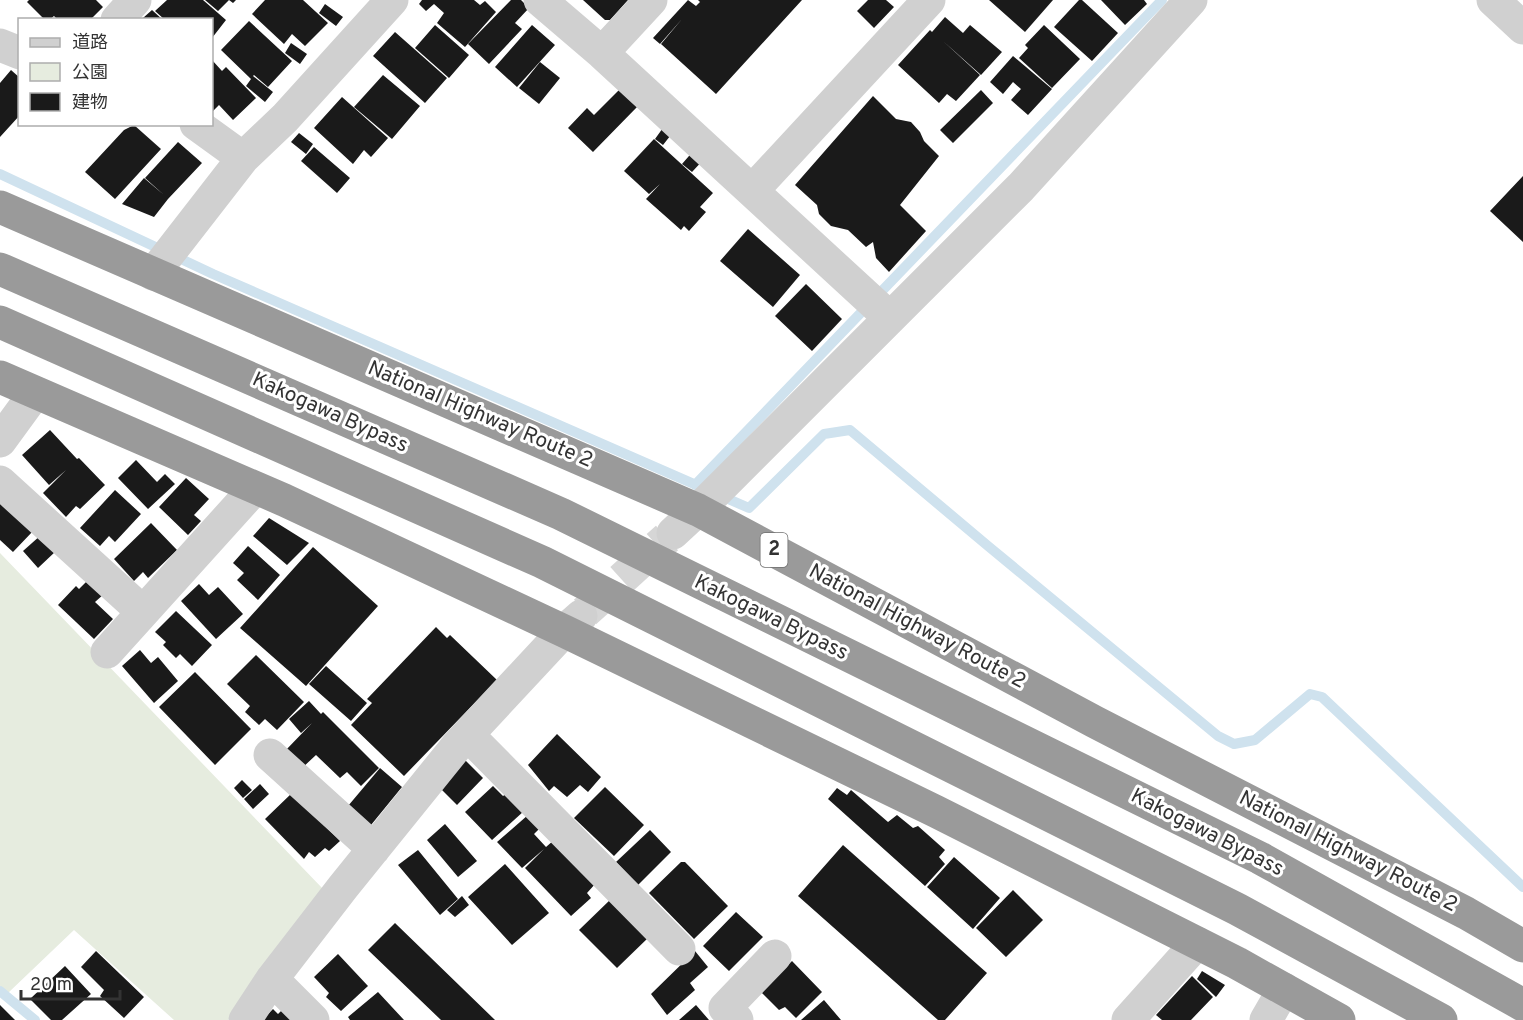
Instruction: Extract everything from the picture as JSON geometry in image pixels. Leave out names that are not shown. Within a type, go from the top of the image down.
[{"type":"highway","name":"National Highway Route 2","points":[[0,207],[158,268],[699,509],[1095,722],[1466,913],[1523,946]]},
{"type":"highway","name":"Kakogawa Bypass","points":[[0,268],[561,514],[1260,858],[1523,1005]]},
{"type":"highway","points":[[0,322],[542,562],[1238,909],[1441,1020]]},
{"type":"highway","points":[[0,376],[255,488],[573,623],[934,811],[1197,943],[1339,1020]]},
{"type":"street","points":[[119,18],[135,0]]},
{"type":"street","points":[[158,268],[243,158],[285,118],[392,0]]},
{"type":"street","points":[[540,0],[602,52],[889,317]]},
{"type":"street","points":[[602,52],[651,0]]},
{"type":"street","points":[[752,190],[929,0]]},
{"type":"street","points":[[673,532],[699,509],[1021,187],[1191,0]]},
{"type":"street","points":[[1493,0],[1523,28]]},
{"type":"street","points":[[0,45],[18,52]]},
{"type":"street","points":[[199,126],[243,158]]},
{"type":"street","points":[[0,441],[35,393]]},
{"type":"street","points":[[0,482],[143,612]]},
{"type":"street","points":[[107,652],[255,488]]},
{"type":"street","points":[[245,1020],[272,980],[343,887],[456,747],[573,623]]},
{"type":"street","points":[[468,735],[679,949]]},
{"type":"street","points":[[270,755],[374,849]]},
{"type":"street","points":[[1128,1020],[1197,943]]},
{"type":"street","points":[[737,1020],[725,1008],[775,956]]},
{"type":"street","points":[[272,980],[313,1020]]},
{"type":"street","points":[[1266,1020],[1284,989]]},
{"type":"green space","points":[[0,553],[324,890],[280,943],[228,1020],[174,1020],[74,930],[8,993],[0,986]]},
{"type":"building","points":[[29,0],[96,0],[103,7],[92,18],[56,18],[54,16],[43,18],[27,2]]},
{"type":"building","points":[[167,0],[203,0],[226,20],[213,37],[213,18],[163,18],[155,11]]},
{"type":"building","points":[[205,0],[229,0],[218,11]]},
{"type":"building","points":[[265,0],[303,0],[328,23],[305,46],[292,34],[284,44],[252,14]]},
{"type":"building","points":[[422,0],[474,0],[480,5],[485,1],[496,12],[465,47],[437,23],[444,13],[434,4],[426,11],[419,4]]},
{"type":"building","points":[[511,0],[521,0],[529,8],[515,23],[522,29],[489,64],[468,44]]},
{"type":"building","points":[[583,0],[628,0],[610,20],[605,20]]},
{"type":"building","points":[[688,0],[696,6],[700,2],[698,0],[802,0],[716,94],[661,44],[682,19],[660,44],[653,38]]},
{"type":"building","points":[[868,0],[886,0],[894,7],[874,28],[857,11]]},
{"type":"building","points":[[989,0],[1053,0],[1025,32]]},
{"type":"building","points":[[1079,0],[1082,0],[1118,33],[1092,61],[1054,27]]},
{"type":"building","points":[[1101,0],[1144,0],[1147,4],[1125,25]]},
{"type":"building","points":[[325,4],[343,17],[336,26],[319,13]]},
{"type":"building","points":[[152,10],[161,18],[143,18]]},
{"type":"building","points":[[945,17],[963,33],[970,25],[1002,52],[981,75],[943,41],[980,75],[956,101],[947,94],[939,103],[898,65]]},
{"type":"building","points":[[249,21],[292,61],[268,87],[253,76],[273,92],[265,102],[246,86],[251,79],[221,50]]},
{"type":"building","points":[[435,25],[469,55],[449,78],[415,48]]},
{"type":"building","points":[[532,25],[555,45],[517,87],[495,67]]},
{"type":"building","points":[[1044,25],[1080,59],[1052,88],[1019,58],[1028,48],[1025,45]]},
{"type":"building","points":[[395,32],[447,78],[425,103],[373,56]]},
{"type":"building","points":[[291,43],[307,54],[300,64],[285,53]]},
{"type":"building","points":[[1013,56],[1052,89],[1028,115],[1011,100],[1021,89],[1013,82],[1003,94],[990,82]]},
{"type":"building","points":[[213,61],[222,71],[226,67],[256,98],[233,120],[219,105],[213,111]]},
{"type":"building","points":[[540,62],[560,78],[539,104],[519,88]]},
{"type":"building","points":[[11,70],[18,76],[18,117],[0,137],[0,83]]},
{"type":"building","points":[[383,75],[420,106],[392,139],[354,107]]},
{"type":"building","points":[[619,90],[637,107],[593,152],[568,128],[587,108],[594,115]]},
{"type":"building","points":[[981,90],[993,103],[953,143],[940,130]]},
{"type":"building","points":[[873,96],[896,119],[911,122],[924,141],[939,156],[900,205],[926,231],[889,272],[876,258],[873,242],[866,247],[848,230],[831,226],[819,214],[817,205],[795,185]]},
{"type":"building","points":[[342,97],[388,138],[371,157],[364,150],[353,164],[314,128]]},
{"type":"building","points":[[665,125],[674,131],[663,145],[655,139]]},
{"type":"building","points":[[135,126],[161,149],[115,199],[85,172],[124,130]]},
{"type":"building","points":[[299,133],[313,144],[306,154],[291,142]]},
{"type":"building","points":[[654,139],[713,193],[700,207],[706,212],[689,231],[684,226],[681,230],[646,199],[660,184],[649,194],[624,171]]},
{"type":"building","points":[[178,142],[202,163],[154,217],[122,204],[144,178],[164,195],[145,178]]},
{"type":"building","points":[[314,147],[350,178],[337,193],[301,161]]},
{"type":"building","points":[[695,149],[705,158],[692,172],[682,164]]},
{"type":"building","points":[[1523,176],[1523,242],[1490,211]]},
{"type":"building","points":[[748,229],[800,275],[773,307],[720,261]]},
{"type":"building","points":[[806,284],[842,319],[812,351],[775,316]]},
{"type":"building","points":[[50,430],[105,485],[80,509],[76,506],[66,517],[43,493],[66,470],[49,485],[22,455]]},
{"type":"building","points":[[136,460],[157,482],[165,474],[175,484],[148,509],[118,478]]},
{"type":"building","points":[[186,478],[209,499],[194,515],[201,521],[188,535],[159,507]]},
{"type":"building","points":[[115,490],[141,514],[115,542],[109,536],[100,546],[80,528]]},
{"type":"building","points":[[0,497],[34,530],[13,552],[0,540]]},
{"type":"building","points":[[269,518],[309,543],[287,565],[253,536]]},
{"type":"building","points":[[151,523],[177,550],[148,578],[143,572],[134,581],[114,559]]},
{"type":"building","points":[[41,535],[56,551],[38,568],[23,551]]},
{"type":"building","points":[[248,546],[280,575],[258,600],[237,580],[244,573],[233,563]]},
{"type":"building","points":[[313,547],[378,606],[306,686],[240,628]]},
{"type":"building","points":[[89,579],[104,594],[95,602],[113,619],[94,639],[58,605],[76,586],[79,589]]},
{"type":"building","points":[[199,584],[209,595],[218,587],[243,614],[216,639],[181,601]]},
{"type":"building","points":[[176,611],[212,645],[192,666],[180,654],[176,658],[163,645],[166,642],[155,632]]},
{"type":"building","points":[[436,627],[447,638],[450,635],[497,680],[404,776],[351,725],[372,703],[367,699]]},
{"type":"building","points":[[140,650],[151,663],[158,657],[178,681],[154,703],[122,666]]},
{"type":"building","points":[[256,655],[304,702],[277,730],[265,719],[259,725],[245,712],[250,706],[227,684]]},
{"type":"building","points":[[326,666],[367,703],[351,721],[309,684]]},
{"type":"building","points":[[195,672],[251,729],[215,765],[159,707]]},
{"type":"building","points":[[309,701],[379,768],[361,786],[347,772],[340,778],[316,755],[301,769],[284,752],[312,723],[301,733],[289,719]]},
{"type":"building","points":[[557,734],[601,777],[588,792],[580,785],[567,797],[554,786],[549,791],[528,765]]},
{"type":"building","points":[[465,760],[483,778],[457,805],[439,787]]},
{"type":"building","points":[[380,768],[402,787],[371,825],[348,806]]},
{"type":"building","points":[[242,780],[252,790],[243,798],[234,788]]},
{"type":"building","points":[[260,784],[269,794],[253,809],[244,799]]},
{"type":"building","points":[[493,786],[503,796],[508,793],[524,811],[492,840],[465,812]]},
{"type":"building","points":[[605,787],[644,825],[614,856],[574,818]]},
{"type":"building","points":[[837,788],[847,795],[851,790],[888,822],[897,815],[913,828],[918,826],[945,850],[939,857],[945,864],[925,886],[828,799]]},
{"type":"building","points":[[292,793],[340,841],[329,851],[325,848],[315,857],[309,852],[304,859],[265,819]]},
{"type":"building","points":[[528,815],[540,828],[534,834],[546,847],[554,840],[596,883],[587,893],[591,898],[571,916],[525,868],[544,849],[522,868],[497,842]]},
{"type":"building","points":[[445,824],[477,861],[458,877],[427,840]]},
{"type":"building","points":[[650,830],[671,852],[638,885],[616,862]]},
{"type":"building","points":[[843,845],[987,973],[945,1020],[938,1020],[798,896]]},
{"type":"building","points":[[418,850],[458,899],[440,915],[398,865]]},
{"type":"building","points":[[954,857],[1000,898],[973,929],[927,887]]},
{"type":"building","points":[[681,862],[685,862],[728,906],[694,939],[649,893]]},
{"type":"building","points":[[505,864],[549,913],[512,945],[468,897]]},
{"type":"building","points":[[1013,890],[1043,920],[1006,957],[976,928]]},
{"type":"building","points":[[462,896],[469,905],[455,917],[447,910]]},
{"type":"building","points":[[612,898],[650,936],[617,968],[579,930]]},
{"type":"building","points":[[736,912],[763,937],[729,971],[703,946]]},
{"type":"building","points":[[395,923],[495,1020],[441,1020],[368,950]]},
{"type":"building","points":[[96,951],[144,997],[124,1018],[100,996],[104,990],[81,967]]},
{"type":"building","points":[[695,951],[708,967],[690,983],[695,990],[667,1015],[651,994]]},
{"type":"building","points":[[338,954],[368,986],[341,1011],[326,997],[329,993],[314,977]]},
{"type":"building","points":[[792,961],[822,992],[796,1018],[785,1007],[779,1010],[761,992]]},
{"type":"building","points":[[65,966],[91,994],[62,1020],[51,1020],[30,999]]},
{"type":"building","points":[[1202,971],[1225,985],[1216,997],[1197,979]]},
{"type":"building","points":[[1192,976],[1213,997],[1191,1020],[1162,1020],[1156,1015]]},
{"type":"building","points":[[378,992],[404,1020],[350,1020],[348,1017]]},
{"type":"building","points":[[824,1000],[841,1020],[801,1020]]},
{"type":"building","points":[[0,1005],[15,1020],[0,1020]]},
{"type":"building","points":[[696,1005],[709,1020],[679,1020]]},
{"type":"building","points":[[284,1008],[295,1020],[262,1020],[273,1009],[278,1014]]},
{"type":"waterway","points":[[695,485],[1162,0]]},
{"type":"waterway","points":[[0,174],[213,274],[749,508],[824,434],[850,430],[1218,736],[1234,744],[1255,740],[1310,694],[1322,697],[1523,887]]},
{"type":"waterway","points":[[0,991],[35,1020]]},
{"type":"tunnel","points":[[585,612],[667,538]]}]
